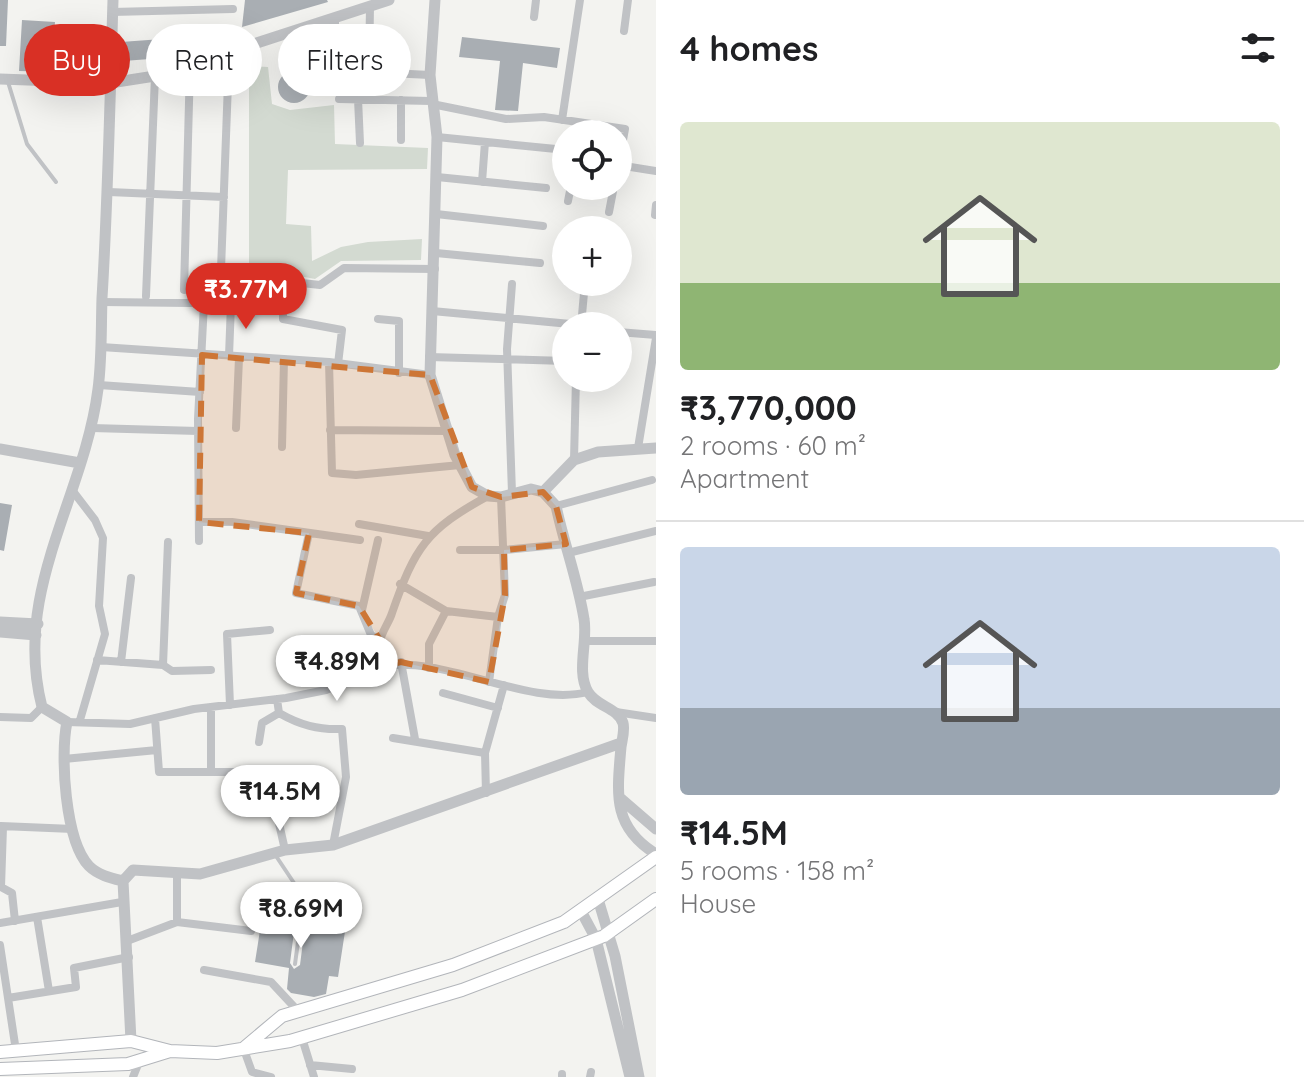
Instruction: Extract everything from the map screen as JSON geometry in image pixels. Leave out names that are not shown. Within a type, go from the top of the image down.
[{"type":"main road","points":[[244,1047],[282,1016],[453,965],[564,922],[656,856]]},
{"type":"main road","points":[[0,1052],[131,1041],[170,1051],[217,1053],[302,1038],[462,990],[596,939],[656,899]]},
{"type":"main road","points":[[0,1069],[139,1062],[170,1051]]},
{"type":"street","points":[[262,42],[389,0]]},
{"type":"street","points":[[435,0],[430,75],[437,137],[436,253],[430,375],[447,431],[472,487],[500,495]]},
{"type":"street","points":[[534,17],[536,0]]},
{"type":"street","points":[[339,99],[431,102],[506,119],[562,120],[580,0]]},
{"type":"street","points":[[624,31],[628,0]]},
{"type":"street","points":[[113,6],[233,9]]},
{"type":"street","points":[[370,6],[369,72],[430,75]]},
{"type":"street","points":[[335,18],[335,24]]},
{"type":"street","points":[[4,79],[24,80]]},
{"type":"street","points":[[110,96],[109,192],[99,385],[92,428],[47,558],[35,666],[42,707],[67,722],[80,720],[130,724],[211,707],[326,690],[380,667],[401,662],[504,685],[574,696],[588,692]]},
{"type":"street","points":[[146,296],[154,96]]},
{"type":"street","points":[[184,290],[189,96]]},
{"type":"street","points":[[220,296],[228,96]]},
{"type":"street","points":[[358,99],[360,143]]},
{"type":"street","points":[[401,100],[401,140]]},
{"type":"street","points":[[437,137],[552,149]]},
{"type":"street","points":[[482,182],[485,142]]},
{"type":"street","points":[[632,168],[656,171]]},
{"type":"street","points":[[437,177],[546,188]]},
{"type":"street","points":[[109,192],[224,197]]},
{"type":"street","points":[[609,212],[611,200]]},
{"type":"street","points":[[436,214],[543,226]]},
{"type":"street","points":[[436,253],[540,263]]},
{"type":"street","points":[[247,277],[320,285],[344,268],[435,269]]},
{"type":"street","points":[[284,280],[282,304],[285,320],[342,330],[334,363],[330,430],[332,473],[356,475],[460,465]]},
{"type":"street","points":[[489,682],[498,617],[505,595],[500,495],[512,284]]},
{"type":"street","points":[[102,302],[282,304]]},
{"type":"street","points":[[199,541],[198,431],[204,303]]},
{"type":"street","points":[[231,304],[236,428]]},
{"type":"street","points":[[432,311],[552,323]]},
{"type":"street","points":[[378,319],[399,321],[399,373]]},
{"type":"street","points":[[632,333],[656,336],[638,448]]},
{"type":"street","points":[[101,347],[334,363],[430,375]]},
{"type":"street","points":[[429,357],[552,360]]},
{"type":"street","points":[[282,447],[284,359]]},
{"type":"street","points":[[99,385],[200,392]]},
{"type":"street","points":[[574,460],[576,392]]},
{"type":"street","points":[[92,428],[198,431]]},
{"type":"street","points":[[330,430],[447,431]]},
{"type":"street","points":[[543,492],[574,460],[598,452],[656,448]]},
{"type":"street","points":[[0,449],[80,463]]},
{"type":"street","points":[[556,506],[652,480]]},
{"type":"street","points":[[380,667],[380,640],[392,615],[400,584],[428,536],[500,495],[531,489],[543,492],[556,506],[585,621],[584,680],[588,692],[601,706],[616,712],[656,718]]},
{"type":"street","points":[[72,490],[95,520],[103,538],[99,606],[105,634],[80,720]]},
{"type":"street","points":[[199,522],[232,522],[360,540]]},
{"type":"street","points":[[359,524],[428,536]]},
{"type":"street","points":[[460,550],[567,548],[656,531]]},
{"type":"street","points":[[309,533],[296,593],[359,606],[371,635],[380,640]]},
{"type":"street","points":[[361,611],[378,540]]},
{"type":"street","points":[[163,665],[168,542]]},
{"type":"street","points":[[121,662],[131,578]]},
{"type":"street","points":[[579,597],[654,582]]},
{"type":"street","points":[[400,584],[446,611],[498,617]]},
{"type":"street","points":[[429,668],[429,644],[446,611]]},
{"type":"street","points":[[0,622],[37,630]]},
{"type":"street","points":[[0,632],[37,630]]},
{"type":"street","points":[[230,705],[227,634],[270,630]]},
{"type":"street","points":[[585,641],[656,641]]},
{"type":"street","points":[[97,660],[163,665],[172,671],[211,670]]},
{"type":"street","points":[[401,662],[415,739]]},
{"type":"street","points":[[486,794],[485,753],[504,685]]},
{"type":"street","points":[[443,693],[498,708]]},
{"type":"street","points":[[277,699],[279,713]]},
{"type":"street","points":[[0,717],[31,718],[42,707]]},
{"type":"street","points":[[211,707],[211,770]]},
{"type":"street","points":[[616,712],[624,726],[620,798],[631,836],[656,856]]},
{"type":"street","points":[[259,742],[262,723],[279,713]]},
{"type":"street","points":[[279,713],[319,730],[342,729],[346,777],[333,845]]},
{"type":"street","points":[[155,718],[159,772],[276,772],[280,853]]},
{"type":"street","points":[[67,722],[64,759],[73,829],[81,855],[90,867],[123,881]]},
{"type":"street","points":[[393,738],[415,739],[485,753]]},
{"type":"street","points":[[131,1041],[129,957],[122,902],[123,881],[133,870],[219,872],[280,853],[333,845],[486,794],[621,743]]},
{"type":"street","points":[[64,759],[157,750]]},
{"type":"street","points":[[620,798],[656,829]]},
{"type":"street","points":[[15,921],[12,893],[1,887],[1,827],[73,829]]},
{"type":"street","points":[[177,873],[177,922]]},
{"type":"street","points":[[598,899],[609,933],[639,1077]]},
{"type":"street","points":[[0,923],[122,902]]},
{"type":"street","points":[[581,911],[596,939],[630,1077]]},
{"type":"street","points":[[37,917],[49,991]]},
{"type":"street","points":[[127,941],[177,922],[251,931]]},
{"type":"street","points":[[0,945],[2,979],[16,1051]]},
{"type":"street","points":[[8,998],[76,987],[74,968],[129,957]]},
{"type":"street","points":[[204,970],[271,982],[298,1011]]},
{"type":"street","points":[[302,1038],[314,1077]]},
{"type":"street","points":[[244,1047],[252,1072],[271,1077]]},
{"type":"street","points":[[133,1077],[139,1062]]},
{"type":"street","points":[[310,1065],[352,1069]]},
{"type":"lane","points":[[4,79],[27,144],[56,182]]},
{"type":"lane","points":[[280,853],[304,898],[295,964]]},
{"type":"highlighted area","points":[[202,355],[430,375],[472,487],[501,497],[543,492],[556,506],[566,544],[504,550],[505,595],[489,682],[401,662],[380,667],[380,640],[359,606],[296,593],[309,533],[199,522]]},
{"type":"shaded area","points":[[262,67],[268,67],[272,104],[290,110],[334,105],[335,144],[428,148],[427,169],[288,170],[286,224],[311,226],[312,261],[341,247],[422,239],[421,260],[341,261],[315,279],[249,266],[249,96],[262,96]]},
{"type":"building","points":[[0,0],[8,0],[6,46],[0,46]]},
{"type":"building","points":[[245,0],[328,2],[252,24],[242,24]]},
{"type":"building","points":[[22,20],[55,22],[24,24],[24,71],[19,71]]},
{"type":"building","points":[[462,37],[560,48],[557,68],[523,63],[518,111],[495,110],[500,61],[459,57]]},
{"type":"building","points":[[146,40],[146,59],[130,60],[130,41]]},
{"type":"building","points":[[281,96],[307,96],[294,103]]},
{"type":"building","points":[[0,503],[12,505],[4,551],[0,550]]},
{"type":"building","points":[[264,905],[293,910],[292,916],[296,916],[290,963],[294,969],[300,965],[306,918],[346,925],[338,977],[329,976],[326,994],[314,997],[291,993],[287,989],[289,968],[255,962]]}]
